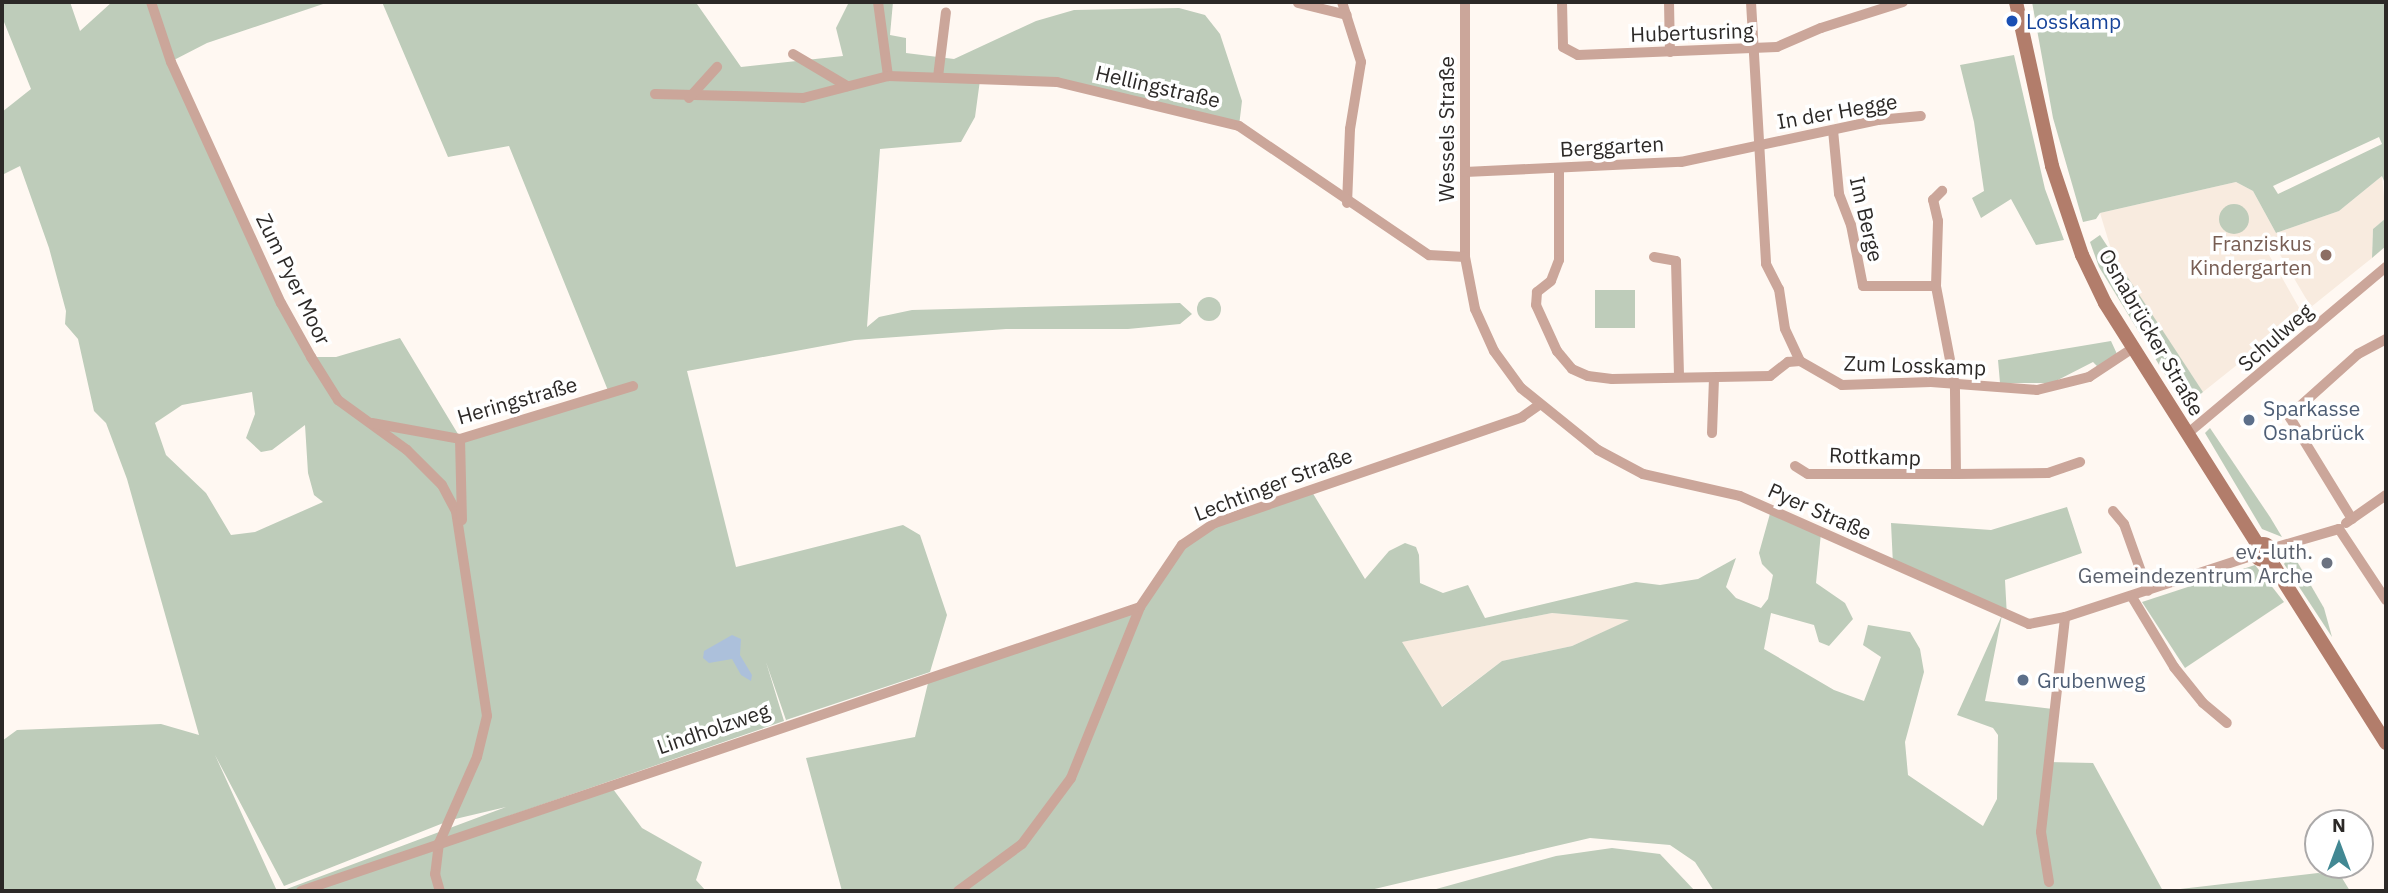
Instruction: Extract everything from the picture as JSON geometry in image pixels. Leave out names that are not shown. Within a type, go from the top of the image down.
[{"type":"street","name":"Zum Pyer Moor","points":[[151,2],[172,62],[281,303],[338,400],[407,450],[442,485],[456,511],[487,716],[477,757],[439,843],[435,874],[440,891]]},
{"type":"street","points":[[878,2],[888,76]]},
{"type":"street","points":[[1342,2],[1361,62],[1350,129],[1347,203]]},
{"type":"street","name":"Wessels Straße","points":[[1465,2],[1465,257]]},
{"type":"street","name":"Hubertusring","points":[[1562,2],[1563,47],[1578,55],[1753,51],[1777,47],[1821,28],[1903,2]]},
{"type":"street","points":[[1669,2],[1670,52]]},
{"type":"street","points":[[1559,169],[1559,260],[1551,281],[1537,292],[1536,305],[1557,351],[1572,369],[1588,376],[1679,375],[1714,378],[1770,376],[1788,362],[1800,361],[1784,329],[1779,289],[1766,264],[1751,2]]},
{"type":"street","name":"Osnabrücker Straße","points":[[2016,2],[2052,166],[2073,234],[2105,303],[2386,743]]},
{"type":"street","points":[[1298,3],[1347,15]]},
{"type":"street","points":[[938,77],[946,12]]},
{"type":"street","points":[[793,54],[846,86]]},
{"type":"street","points":[[689,98],[717,67]]},
{"type":"street","name":"Hellingstraße","points":[[655,94],[689,98],[803,98],[888,76],[1056,82],[1214,117],[1239,126],[1347,203],[1429,255],[1465,257]]},
{"type":"street","name":"In der Hegge","points":[[1760,144],[1921,116]]},
{"type":"street","name":"Im Berge","points":[[1833,130],[1839,194],[1851,225],[1863,286],[1936,286]]},
{"type":"street","name":"Berggarten","points":[[1465,172],[1681,162],[1760,144]]},
{"type":"street","points":[[1942,191],[1933,200],[1938,221],[1936,286],[1955,386],[1955,474]]},
{"type":"street","name":"Pyer Straße","points":[[1465,257],[1475,309],[1494,351],[1538,405],[1598,450],[1643,474],[1740,496],[2007,617],[2029,624],[2064,617],[2132,597],[2339,529]]},
{"type":"street","points":[[1654,257],[1676,261],[1679,375]]},
{"type":"street","name":"Schulweg","points":[[2187,434],[2386,267]]},
{"type":"street","points":[[2352,519],[2289,415],[2358,354],[2386,339]]},
{"type":"street","name":"Zum Losskamp","points":[[1800,361],[1842,385],[2056,388],[2089,377],[2133,348]]},
{"type":"street","points":[[1712,433],[1714,378]]},
{"type":"street","name":"Heringstraße","points":[[369,423],[460,439],[633,386]]},
{"type":"street","name":"Lechtinger Straße","points":[[958,891],[1022,844],[1071,778],[1140,607],[1182,545],[1215,523],[1522,417],[1538,405]]},
{"type":"street","name":"Zum Pyer Moor","points":[[460,439],[460,531]]},
{"type":"street","name":"Rottkamp","points":[[1795,466],[1808,474],[2048,473],[2080,462]]},
{"type":"street","points":[[2386,495],[2339,529],[2386,600]]},
{"type":"street","points":[[2113,511],[2124,524],[2148,591]]},
{"type":"street","points":[[2132,597],[2174,667],[2203,703],[2227,723]]},
{"type":"street","name":"Lindholzweg","points":[[301,891],[1140,607]]},
{"type":"street","points":[[2049,882],[2041,832],[2064,617]]},
{"type":"shaded area","points":[[2382,176],[2386,218],[2373,229],[2372,258],[2311,307],[2269,236],[2260,239],[2302,313],[2203,392],[2114,259],[2100,213],[2236,182],[2253,191],[2276,233],[2339,211]]},
{"type":"shaded area","points":[[1552,613],[1630,620],[1572,646],[1502,661],[1441,707],[1401,642]]},
{"type":"green space","points":[[2,2],[70,2],[80,31],[112,2],[329,2],[207,43],[172,61],[311,357],[336,357],[400,338],[461,439],[609,393],[509,146],[448,157],[382,2],[697,4],[741,67],[843,56],[836,28],[849,2],[893,2],[890,35],[906,38],[906,53],[954,59],[1036,21],[1074,10],[1179,8],[1205,15],[1220,34],[1242,101],[1239,126],[1057,82],[980,80],[975,117],[961,142],[880,149],[867,327],[879,317],[912,310],[1180,303],[1192,314],[1180,324],[1128,329],[1006,329],[855,340],[687,371],[736,567],[903,525],[920,535],[947,615],[930,672],[786,720],[766,662],[784,721],[292,891],[284,890],[506,807],[451,820],[284,886],[215,755],[277,891],[2,891],[2,741],[17,730],[161,724],[199,735],[127,479],[106,423],[94,411],[78,339],[65,324],[66,311],[49,248],[20,166],[2,175],[2,112],[31,89],[2,17]],"holes":[[[252,392],[255,414],[246,438],[261,452],[272,450],[305,425],[308,473],[314,495],[323,502],[255,532],[231,535],[206,493],[166,455],[155,423],[182,405]]]},
{"type":"green space","points":[[2032,2],[2386,2],[2386,186],[2382,176],[2339,211],[2276,233],[2253,191],[2236,182],[2100,213],[2096,219],[2083,222],[2053,118]],"holes":[[[2379,137],[2382,144],[2278,194],[2273,186]]]},
{"type":"green space","points":[[2014,55],[2045,189],[2064,240],[2036,245],[2011,199],[1981,218],[1972,198],[1984,191],[1974,122],[1960,65]]},
{"type":"green space","points":[[2234,204],[2245,208],[2249,219],[2245,230],[2234,234],[2223,230],[2219,219],[2223,208]]},
{"type":"green space","points":[[2386,218],[2386,246],[2372,258],[2373,229]]},
{"type":"green space","points":[[2100,235],[2203,392],[2185,407],[2099,267],[2090,242]]},
{"type":"green space","points":[[1595,290],[1635,290],[1635,328],[1595,328]]},
{"type":"green space","points":[[1209,297],[1218,300],[1221,309],[1218,318],[1209,321],[1200,318],[1197,309],[1200,300]]},
{"type":"green space","points":[[2111,341],[2117,354],[2098,367],[2093,362],[2052,383],[2000,383],[1998,360]]},
{"type":"green space","points":[[2210,428],[2282,537],[2262,529],[2205,433]]},
{"type":"green space","points":[[1309,487],[1365,579],[1389,551],[1405,543],[1416,547],[1419,555],[1420,583],[1443,593],[1468,585],[1485,618],[1636,582],[1660,585],[1698,579],[1736,558],[1726,587],[1736,598],[1761,608],[1768,599],[1773,575],[1762,564],[1759,553],[1771,510],[1821,533],[1816,583],[1845,603],[1853,619],[1829,646],[1819,642],[1814,625],[1771,613],[1764,649],[1834,690],[1864,701],[1881,657],[1863,645],[1868,625],[1910,632],[1920,649],[1924,672],[1905,742],[1908,775],[1983,826],[1997,799],[1998,735],[1993,728],[1957,715],[2002,615],[1985,701],[2053,709],[2048,762],[2093,763],[2163,891],[1714,891],[1695,862],[1670,845],[1590,838],[1366,891],[842,891],[806,758],[915,737],[929,679],[1140,607],[1198,532]],"holes":[[[1552,613],[1629,620],[1572,646],[1502,661],[1442,707],[1402,642]]]},
{"type":"green space","points":[[2067,507],[2082,553],[2005,580],[2007,617],[1893,565],[1891,523],[1991,530]]},
{"type":"green space","points":[[2291,551],[2324,608],[2332,637],[2284,564]]},
{"type":"green space","points":[[2255,565],[2284,602],[2185,668],[2142,602]]},
{"type":"green space","points":[[613,789],[642,828],[702,862],[696,880],[706,891],[312,891]]},
{"type":"green space","points":[[1612,848],[1660,854],[1695,891],[1429,891],[1556,856]]},
{"type":"green space","points":[[2304,875],[2304,879],[2343,879],[2350,891],[2163,891]]},
{"type":"water","points":[[732,635],[741,639],[740,655],[752,675],[751,681],[741,675],[732,659],[709,663],[703,658],[704,651]]},
{"type":"place","name":"Losskamp","points":[[2012,21]]},
{"type":"place","name":"Franziskus Kindergarten","points":[[2326,255]]},
{"type":"place","name":"Sparkasse Osnabrück","points":[[2249,420]]},
{"type":"place","name":"ev.-luth. Gemeindezentrum Arche","points":[[2327,563]]},
{"type":"place","name":"Grubenweg","points":[[2023,680]]}]
